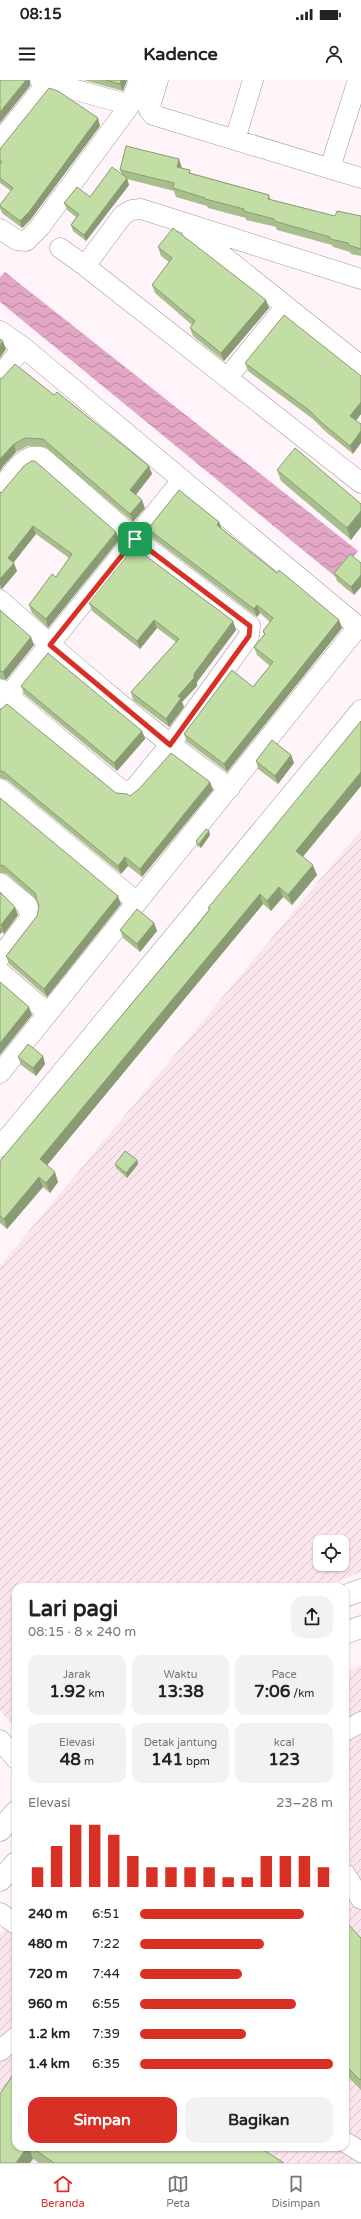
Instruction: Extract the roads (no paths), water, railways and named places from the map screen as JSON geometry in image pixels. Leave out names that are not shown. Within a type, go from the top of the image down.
[{"type":"main road","points":[[349,1594],[361,1590]]},
{"type":"main road","points":[[349,1632],[361,1627]]},
{"type":"main road","points":[[0,1830],[12,1816]]},
{"type":"main road","points":[[0,1880],[12,1867]]},
{"type":"street","points":[[0,229],[17,240],[26,242],[40,227],[130,105],[139,80]]},
{"type":"street","points":[[158,80],[149,110],[151,114],[361,178]]},
{"type":"street","points":[[235,140],[253,80]]},
{"type":"street","points":[[330,168],[358,80]]},
{"type":"street","points":[[0,141],[44,81],[130,105]]},
{"type":"street","points":[[86,266],[123,215],[132,210],[141,209],[184,224],[361,279]]},
{"type":"street","points":[[184,224],[361,366]]},
{"type":"street","points":[[60,248],[86,266],[361,483]]},
{"type":"street","points":[[227,378],[286,306]]},
{"type":"street","points":[[0,331],[23,347],[360,628],[0,1073]]},
{"type":"street","points":[[0,376],[23,347]]},
{"type":"street","points":[[0,490],[22,462],[32,455],[39,456],[135,539],[250,626],[251,629],[249,636],[170,745],[133,790],[124,791],[3,697],[50,645],[135,539],[182,480]]},
{"type":"street","points":[[0,600],[50,645],[170,745],[230,788]]},
{"type":"street","points":[[0,1147],[361,710]]},
{"type":"street","points":[[0,789],[137,902]]},
{"type":"street","points":[[0,884],[27,905],[31,917],[0,957]]},
{"type":"street","points":[[0,972],[48,1013]]},
{"type":"street","points":[[349,1728],[361,1722]]},
{"type":"street","points":[[0,1740],[12,1754]]},
{"type":"street","points":[[349,1880],[361,1899]]},
{"type":"street","points":[[0,1913],[12,1921]]},
{"type":"street","points":[[0,2051],[12,2040]]},
{"type":"street","points":[[349,2144],[361,2152]]},
{"type":"water","points":[[5,272],[358,551],[337,578],[0,302],[0,277]]}]
